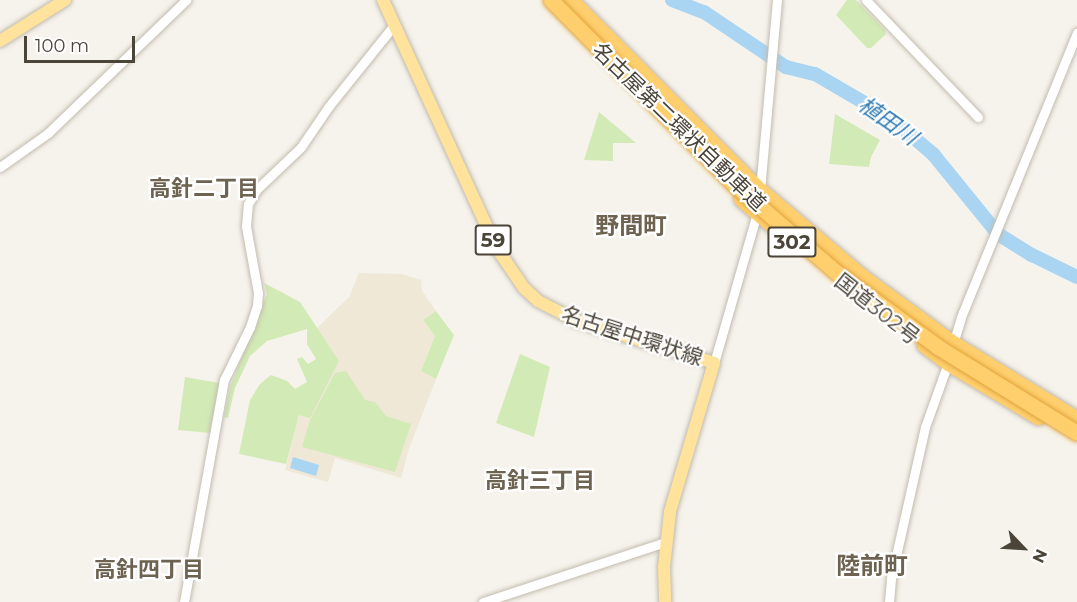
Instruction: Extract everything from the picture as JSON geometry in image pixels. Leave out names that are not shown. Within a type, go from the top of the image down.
[{"type":"highway","name":"国道302号","points":[[543,0],[758,215],[883,316],[948,363],[1077,439]]},
{"type":"highway","name":"名古屋第二環状自動車道","points":[[551,0],[728,178],[836,272],[938,347],[1077,433]]},
{"type":"highway","name":"名古屋第二環状自動車道","points":[[565,0],[741,179],[843,267],[985,368],[1077,420]]},
{"type":"highway","name":"国道302号","points":[[571,0],[760,190],[863,277],[953,343],[1077,420]]},
{"type":"main road","points":[[0,41],[65,0]]},
{"type":"main road","name":"名古屋中環状線","points":[[383,0],[496,247],[524,288],[545,305],[577,321],[714,363],[670,512],[666,542],[665,602]]},
{"type":"street","points":[[0,167],[48,133],[186,0]]},
{"type":"street","points":[[714,363],[758,215],[777,0]]},
{"type":"street","points":[[866,0],[978,117]]},
{"type":"street","points":[[184,602],[224,380],[250,327],[257,306],[258,293],[246,226],[248,204],[256,190],[301,147],[329,105],[395,24]]},
{"type":"street","points":[[889,602],[891,578],[925,427],[953,343],[1077,33]]},
{"type":"street","points":[[483,602],[666,542]]},
{"type":"shaded area","points":[[359,273],[402,274],[421,280],[422,291],[436,311],[423,320],[435,336],[421,371],[436,379],[409,449],[401,478],[335,458],[328,482],[285,470],[299,415],[339,361],[317,328],[349,297]]},
{"type":"green space","points":[[847,0],[856,0],[885,30],[886,34],[871,48],[867,48],[836,15]]},
{"type":"green space","points":[[599,112],[636,143],[613,143],[613,161],[584,160]]},
{"type":"green space","points":[[835,114],[880,140],[871,157],[869,167],[829,164]]},
{"type":"green space","points":[[264,283],[300,302],[339,361],[310,418],[299,415],[286,464],[239,454],[250,400],[260,384],[271,375],[287,381],[295,389],[307,382],[297,359],[302,357],[308,364],[316,359],[307,344],[307,329],[267,341],[250,356],[235,388],[228,418],[224,417],[230,387],[267,294]]},
{"type":"green space","points":[[436,311],[454,335],[436,379],[421,371],[435,336],[423,320]]},
{"type":"green space","points":[[520,354],[550,367],[534,437],[496,423]]},
{"type":"green space","points":[[346,371],[365,400],[375,402],[386,416],[411,424],[395,472],[302,447],[310,420],[335,373]]},
{"type":"green space","points":[[185,377],[219,383],[210,433],[178,430]]},
{"type":"water","points":[[293,457],[319,465],[316,476],[290,468]]},
{"type":"waterway","name":"植田川","points":[[672,0],[704,12],[786,67],[815,74],[892,119],[933,154],[998,234],[1032,255],[1077,277]]},
{"type":"district","name":"高針二丁目","points":[[204,189]]},
{"type":"district","name":"野間町","points":[[631,226]]},
{"type":"district","name":"高針三丁目","points":[[540,481]]},
{"type":"district","name":"陸前町","points":[[872,566]]},
{"type":"district","name":"高針四丁目","points":[[149,570]]}]
